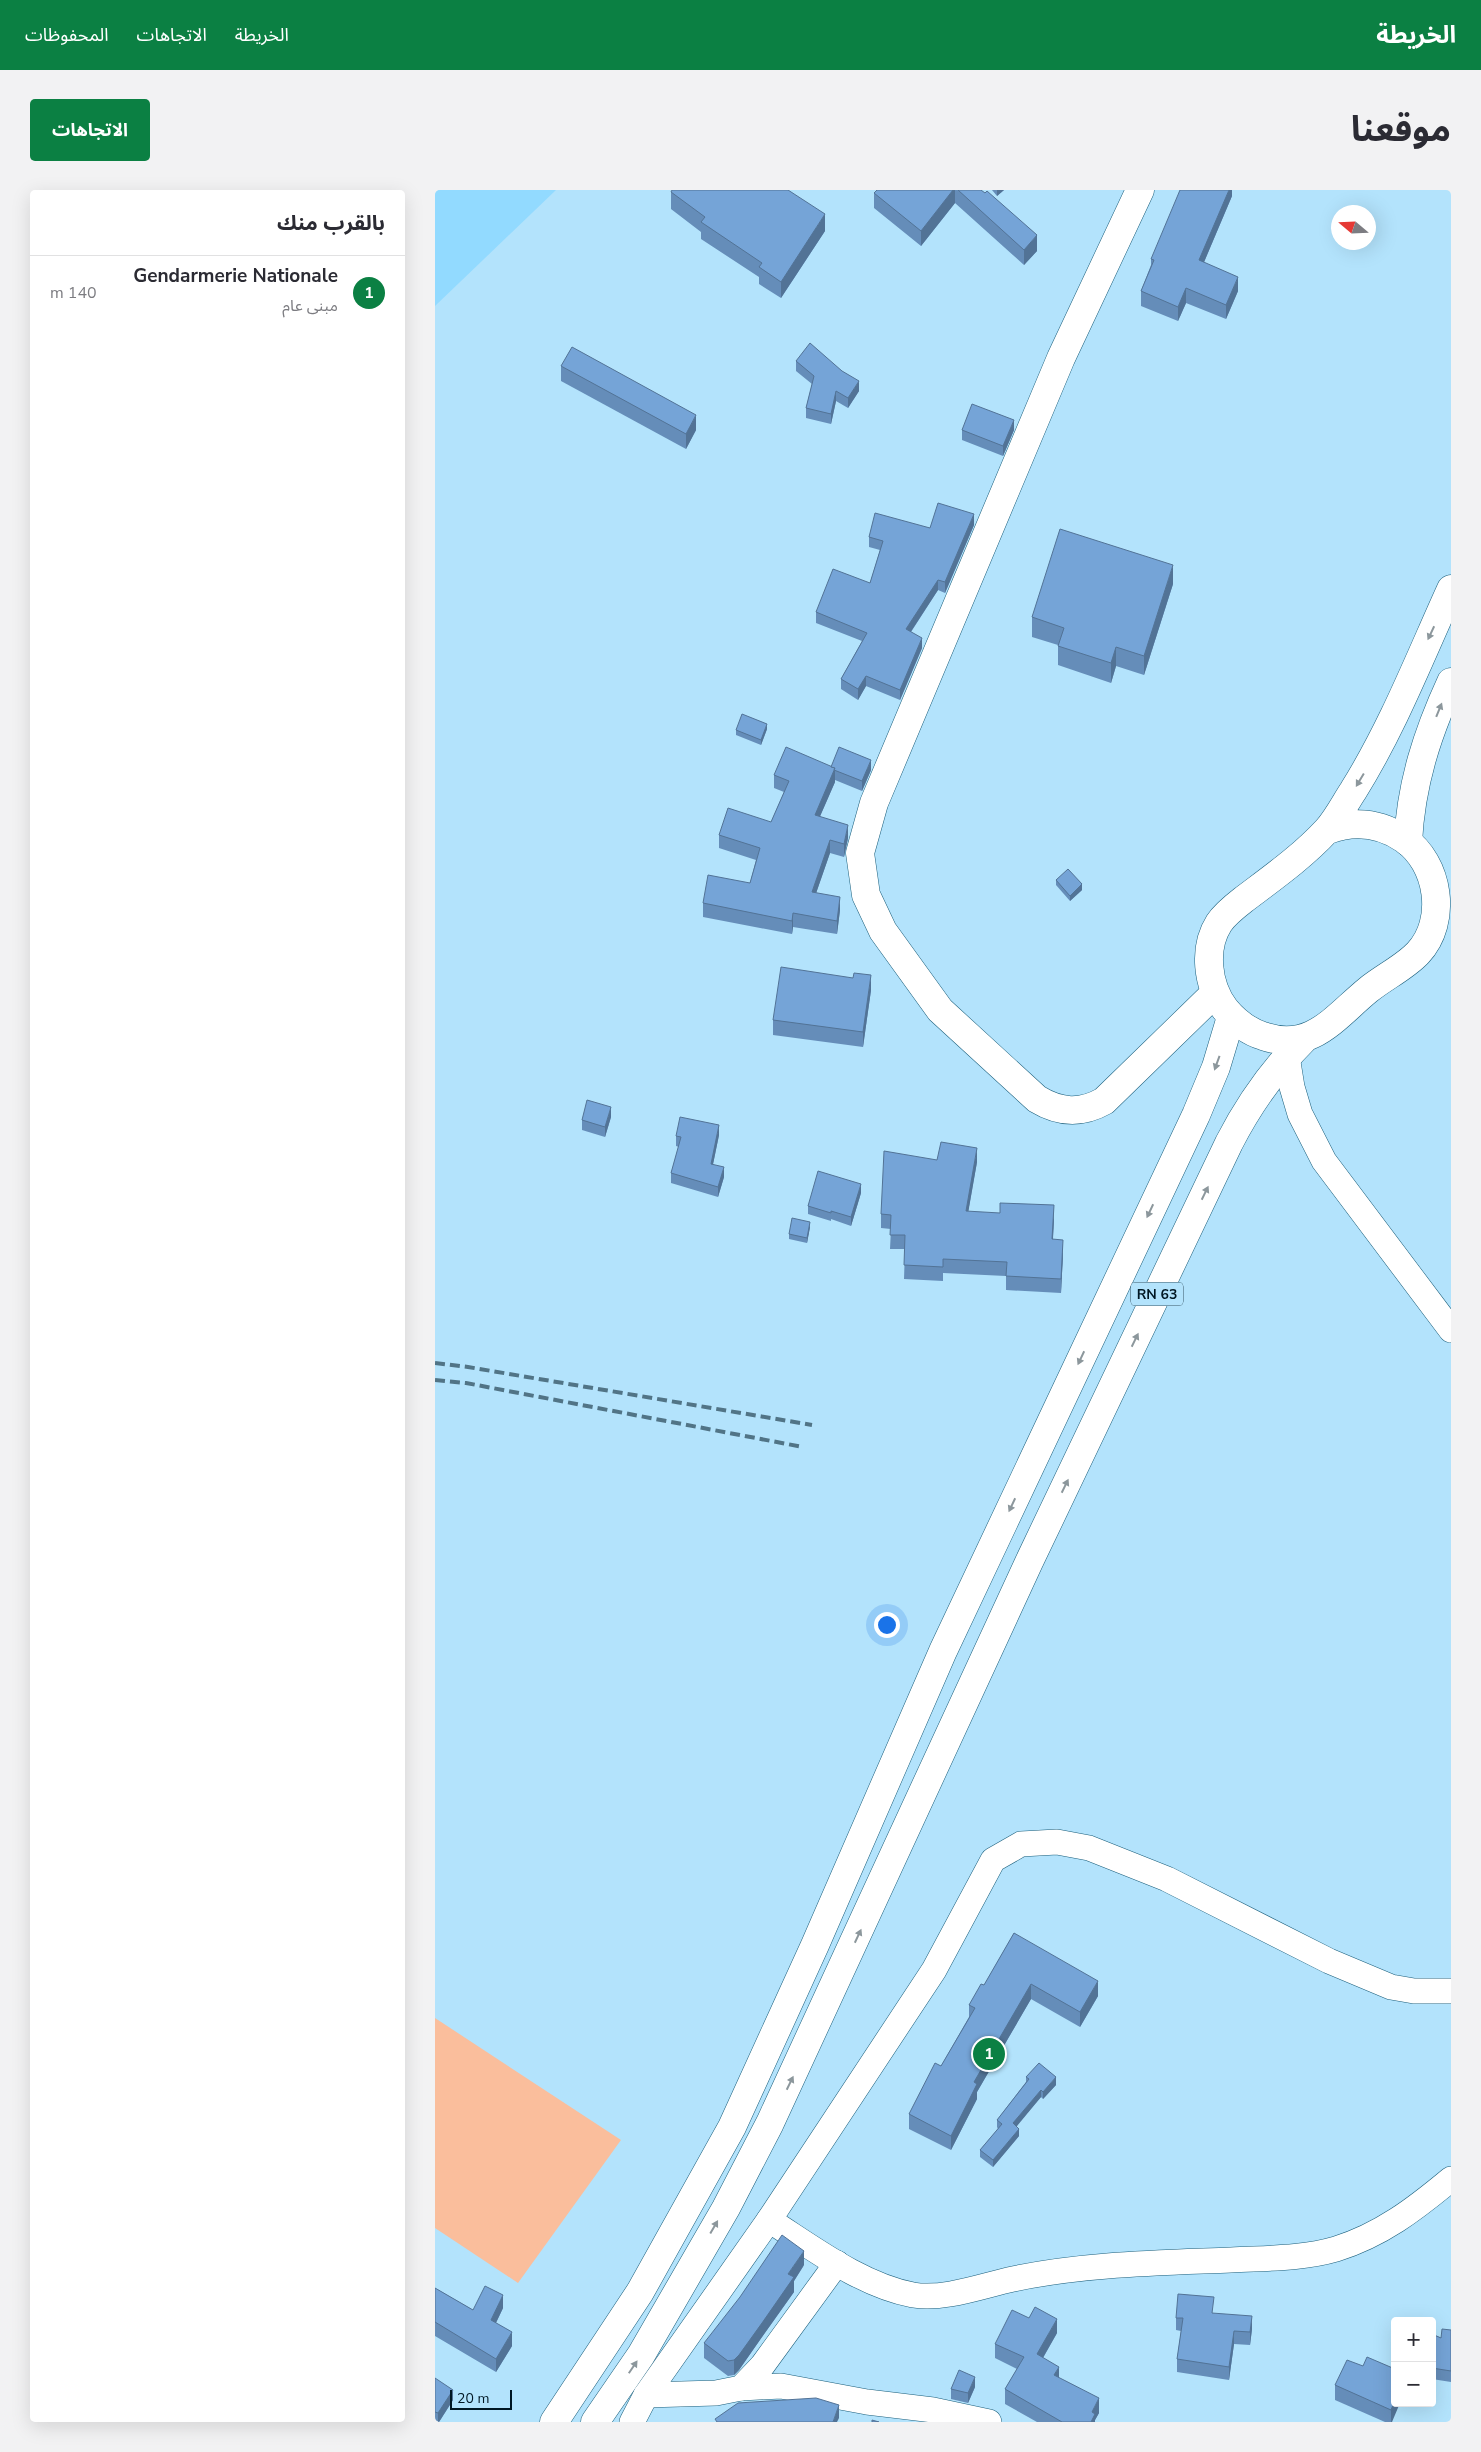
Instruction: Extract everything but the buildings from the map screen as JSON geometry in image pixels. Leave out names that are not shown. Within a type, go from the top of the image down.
[{"type":"main road","points":[[1139,190],[1061,358],[877,794],[860,853],[866,895],[883,931],[940,1010],[1047,1106],[1060,1110],[1078,1111],[1104,1101],[1215,993]]},
{"type":"main road","points":[[1327,830],[1343,824],[1361,823],[1378,826],[1394,832],[1408,842],[1421,856],[1432,876],[1442,925],[1417,954],[1373,986],[1333,1021],[1295,1047],[1286,1042],[1255,1033],[1231,1016],[1215,993],[1209,965],[1210,951],[1218,924],[1227,913],[1280,874],[1327,830],[1361,778],[1390,723],[1451,589]]},
{"type":"main road","points":[[1408,842],[1413,789],[1427,738],[1451,682]]},
{"type":"main road","points":[[1390,723],[1427,738]]},
{"type":"main road","points":[[554,2422],[640,2292],[733,2127],[815,1945],[943,1651],[1196,1115],[1215,1067],[1231,1016]]},
{"type":"main road","name":"RN 63","points":[[604,2413],[641,2355],[726,2208],[771,2123],[1029,1562],[1229,1143],[1245,1112],[1295,1047]]},
{"type":"main road","points":[[586,2376],[604,2413]]},
{"type":"street","points":[[1295,1047],[1292,1087],[1300,1114],[1324,1161],[1451,1330]]},
{"type":"street","points":[[631,2422],[646,2395],[769,2220],[934,1970],[993,1860],[1021,1844],[1057,1842],[1089,1848],[1167,1879],[1329,1961],[1377,1981],[1414,1991],[1451,1991]]},
{"type":"street","points":[[769,2220],[837,2263],[897,2291],[936,2296],[1015,2279],[1084,2268],[1313,2254],[1354,2243],[1389,2226],[1451,2179]]},
{"type":"street","points":[[741,2388],[762,2366],[837,2263]]},
{"type":"street","points":[[646,2395],[717,2393],[741,2388],[781,2386],[877,2404],[933,2410],[989,2422]]},
{"type":"shaded area","points":[[435,190],[556,190],[435,306]]},
{"type":"shaded area","points":[[435,2018],[621,2140],[518,2283],[435,2228]]},
{"type":"railway","points":[[435,1363],[812,1425]]},
{"type":"railway","points":[[435,1380],[466,1383],[803,1447]]},
{"type":"place","name":"Gendarmerie Nationale","points":[[989,2054]]}]
